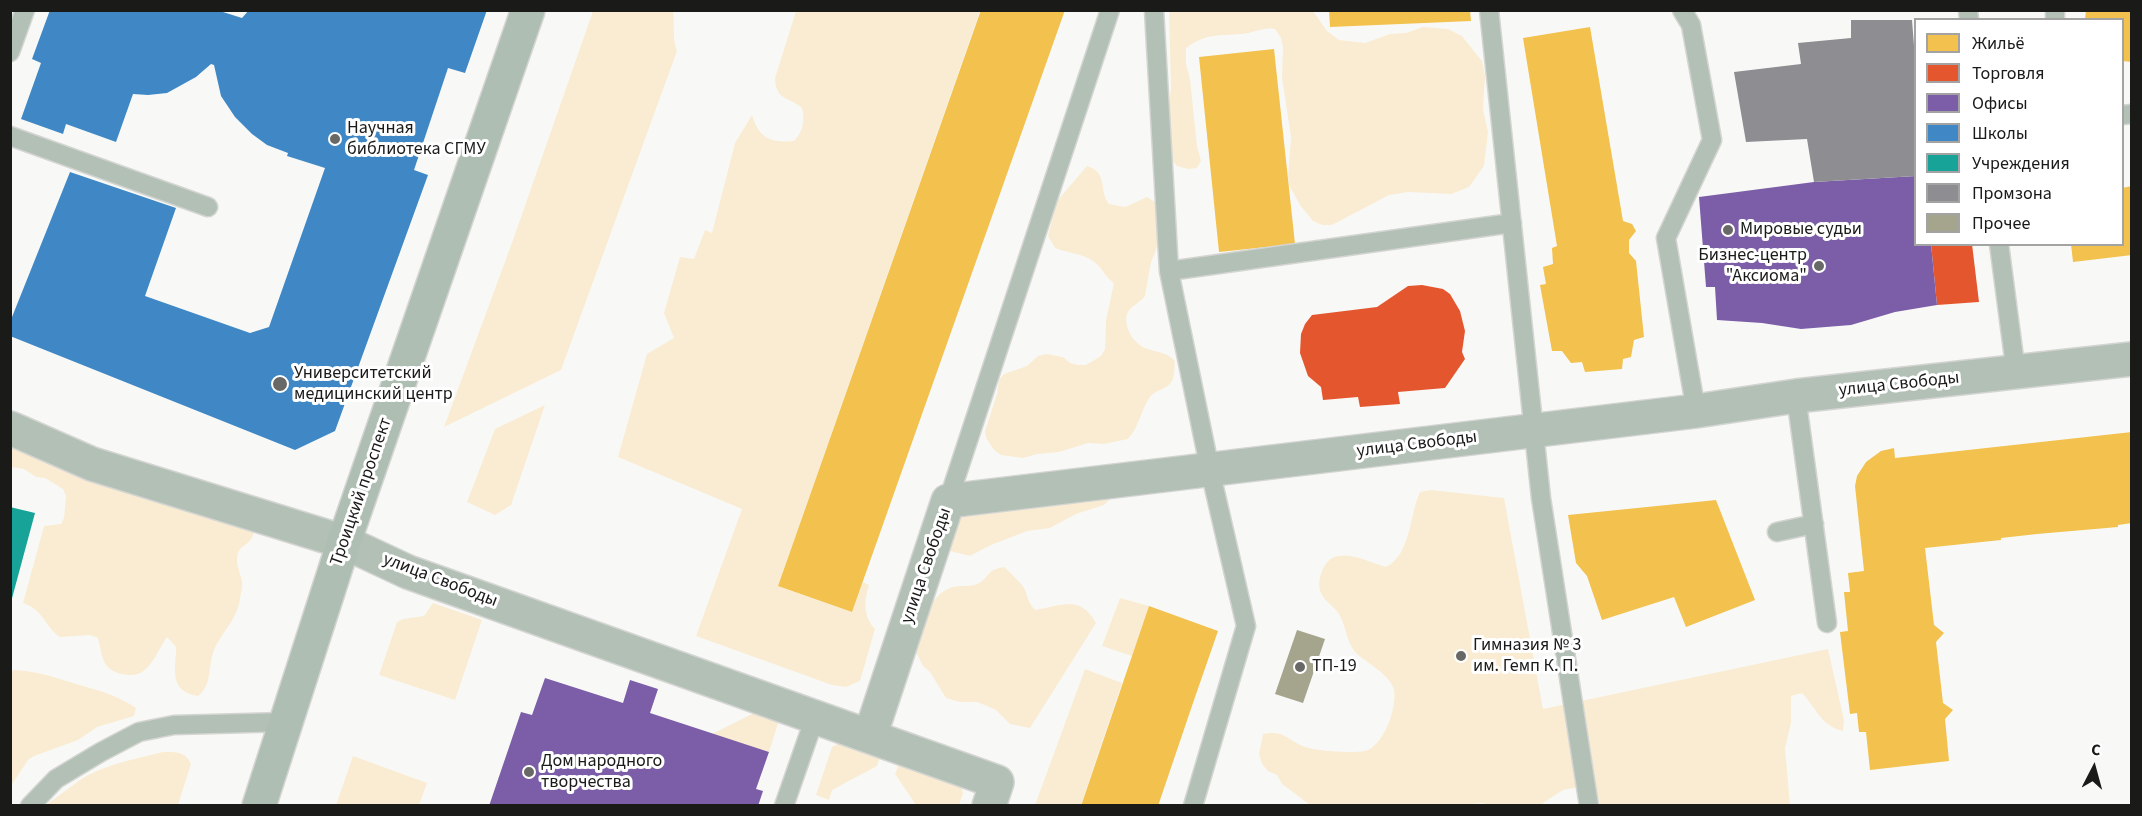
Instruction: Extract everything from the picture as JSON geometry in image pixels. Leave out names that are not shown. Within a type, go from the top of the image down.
[{"type":"main road","name":"Троицкий проспект","points":[[258,806],[344,543],[528,10]]},
{"type":"street","name":"улица Свободы","points":[[870,736],[948,501],[1696,411],[1796,396],[2132,359]]},
{"type":"street","name":"улица Свободы","points":[[10,428],[92,464],[344,543],[408,572],[870,736],[993,794]]},
{"type":"lane","points":[[10,52],[25,10]]},
{"type":"lane","points":[[948,501],[1110,10]]},
{"type":"lane","points":[[1154,10],[1170,271],[1210,470],[1246,626],[1193,806]]},
{"type":"lane","points":[[1489,10],[1541,498],[1589,806]]},
{"type":"lane","points":[[1682,10],[1691,25],[1712,140],[1666,238],[1696,411]]},
{"type":"lane","points":[[10,136],[208,207]]},
{"type":"lane","points":[[1170,271],[1512,223]]},
{"type":"lane","points":[[1999,246],[2016,373]]},
{"type":"lane","points":[[1796,396],[1827,623]]},
{"type":"lane","points":[[1777,532],[1814,524]]},
{"type":"lane","points":[[784,806],[815,717]]},
{"type":"lane","points":[[30,806],[56,779],[139,732],[174,725],[286,722]]},
{"type":"shaded area","points":[[593,11],[673,11],[677,51],[561,370],[444,427],[513,240]]},
{"type":"shaded area","points":[[796,11],[980,11],[778,586],[852,612],[863,582],[869,585],[866,608],[868,619],[875,629],[860,681],[846,687],[832,685],[696,636],[742,509],[618,457],[647,354],[674,338],[664,313],[680,257],[694,259],[705,230],[712,233],[735,143],[752,115],[762,134],[772,140],[794,141],[801,130],[802,108],[780,94],[775,78]]},
{"type":"shaded area","points":[[1169,11],[1313,11],[1327,31],[1339,40],[1365,43],[1390,34],[1406,33],[1423,27],[1448,29],[1462,36],[1482,61],[1485,76],[1483,109],[1488,132],[1484,166],[1469,187],[1451,194],[1408,192],[1389,195],[1332,225],[1322,225],[1313,221],[1300,205],[1290,187],[1288,178],[1291,137],[1282,78],[1281,38],[1275,29],[1262,29],[1207,38],[1186,48],[1186,64],[1201,161],[1197,168],[1188,169],[1177,166],[1171,159],[1167,128],[1171,87]]},
{"type":"shaded area","points":[[1087,166],[1094,169],[1101,177],[1109,204],[1125,207],[1147,197],[1155,202],[1160,236],[1151,262],[1145,296],[1129,310],[1126,322],[1133,338],[1141,346],[1165,354],[1175,361],[1173,379],[1168,386],[1150,397],[1128,439],[1104,444],[1088,443],[1059,452],[1023,458],[1001,455],[994,450],[986,438],[985,431],[999,380],[1004,374],[1027,366],[1038,356],[1046,354],[1063,357],[1070,363],[1086,365],[1101,356],[1105,349],[1106,320],[1114,283],[1093,261],[1055,248],[1048,236],[1057,201]]},
{"type":"shaded area","points":[[545,405],[511,505],[495,515],[467,502],[495,429]]},
{"type":"shaded area","points":[[11,436],[255,527],[252,538],[240,550],[237,557],[242,583],[238,607],[216,646],[211,659],[208,682],[198,696],[188,693],[178,684],[175,671],[176,647],[167,637],[153,660],[142,672],[132,675],[119,673],[108,668],[105,663],[98,638],[90,635],[60,637],[40,614],[23,603],[44,526],[61,524],[64,518],[66,496],[63,489],[45,478],[36,477],[24,469],[11,467]]},
{"type":"shaded area","name":"Гимназия № 3 им. Гемп К. П.","points":[[1431,490],[1504,498],[1543,709],[1828,649],[1844,720],[1843,731],[1824,721],[1802,693],[1791,696],[1791,723],[1785,748],[1790,805],[1600,805],[1594,791],[1584,786],[1563,790],[1540,805],[1495,806],[1481,803],[1453,806],[1310,805],[1282,784],[1277,775],[1268,771],[1262,764],[1259,754],[1263,734],[1278,733],[1302,746],[1339,752],[1368,750],[1380,740],[1394,705],[1392,684],[1352,648],[1339,614],[1321,593],[1320,579],[1327,562],[1334,557],[1351,556],[1386,567],[1394,561],[1405,544],[1420,492]]},
{"type":"shaded area","points":[[1105,492],[1110,499],[1104,505],[1076,514],[1050,528],[1027,531],[970,556],[950,551],[948,543],[960,515]]},
{"type":"shaded area","points":[[1004,567],[1026,591],[1035,610],[1069,604],[1077,605],[1090,614],[1096,623],[1030,728],[1010,724],[996,710],[977,702],[960,702],[946,698],[930,672],[923,666],[914,648],[927,612],[937,597],[953,587],[977,584],[994,570]]},
{"type":"shaded area","points":[[1120,598],[1149,606],[1132,656],[1102,646]]},
{"type":"shaded area","points":[[433,603],[482,620],[455,700],[379,675],[397,622],[424,616]]},
{"type":"shaded area","points":[[1085,669],[1122,683],[1081,805],[1035,805]]},
{"type":"shaded area","points":[[14,670],[49,676],[111,695],[136,708],[134,716],[97,727],[78,740],[34,756],[28,760],[11,786],[10,673]]},
{"type":"shaded area","points":[[756,712],[779,720],[769,752],[712,734]]},
{"type":"shaded area","points":[[843,741],[880,757],[877,766],[832,790],[829,800],[816,795],[832,747]]},
{"type":"shaded area","points":[[163,752],[183,754],[191,764],[178,805],[46,805],[85,777],[96,772],[118,763]]},
{"type":"shaded area","points":[[353,756],[427,783],[419,805],[336,805]]},
{"type":"shaded area","points":[[899,764],[959,779],[963,793],[959,805],[916,805],[895,774]]},
{"type":"building: Жильё","points":[[981,10],[1065,10],[852,612],[778,586]]},
{"type":"building: Жильё","points":[[1329,10],[1470,10],[1471,21],[1330,27]]},
{"type":"building: Жильё","points":[[2086,10],[2132,10],[2132,62],[2124,61],[2124,18],[2085,18]]},
{"type":"building: Жильё","points":[[1590,27],[1623,221],[1632,224],[1636,231],[1629,240],[1629,253],[1636,261],[1644,337],[1634,340],[1631,357],[1623,359],[1622,369],[1585,372],[1582,362],[1571,363],[1562,351],[1552,351],[1540,285],[1546,284],[1543,267],[1553,264],[1552,248],[1557,246],[1523,38]]},
{"type":"building: Жильё","points":[[1274,49],[1295,244],[1219,252],[1199,57]]},
{"type":"building: Жильё","points":[[2132,186],[2132,255],[2073,262],[2071,246],[2124,246],[2124,188]]},
{"type":"building: Жильё","points":[[2132,432],[2132,523],[2118,525],[2118,527],[2037,534],[1925,548],[1934,625],[1944,633],[1936,642],[1943,703],[1953,710],[1945,719],[1949,761],[1870,770],[1866,732],[1859,732],[1857,713],[1850,714],[1840,632],[1848,631],[1844,592],[1850,592],[1848,573],[1864,571],[1855,486],[1857,476],[1866,462],[1881,451],[1894,448],[1895,458]]},
{"type":"building: Жильё","points":[[1716,500],[1755,600],[1686,627],[1674,597],[1602,620],[1587,576],[1576,563],[1568,515]]},
{"type":"building: Жильё","points":[[1149,606],[1218,631],[1158,806],[1081,806]]},
{"type":"building: Торговля","points":[[1931,246],[1972,246],[1979,302],[1937,305]]},
{"type":"building: Торговля","points":[[1422,285],[1443,289],[1450,294],[1460,311],[1465,331],[1462,352],[1465,359],[1445,388],[1398,392],[1400,404],[1360,407],[1358,397],[1323,400],[1321,387],[1308,376],[1300,353],[1301,334],[1312,315],[1377,307],[1408,286]]},
{"type":"building: Офисы","name":"Бизнес-центр \"Аксиома\"","points":[[1914,176],[1914,246],[1931,246],[1937,305],[1895,312],[1851,325],[1801,329],[1762,323],[1717,320],[1715,287],[1706,287],[1699,197],[1814,182]]},
{"type":"building: Офисы","points":[[545,678],[623,703],[630,680],[658,689],[650,713],[769,752],[756,789],[763,791],[758,806],[489,806],[521,712],[532,715]]},
{"type":"building: Школы","points":[[50,10],[223,10],[223,12],[242,18],[249,10],[487,10],[465,73],[448,68],[414,170],[428,175],[335,431],[295,450],[10,336],[10,322],[70,172],[176,208],[145,296],[250,333],[269,327],[325,168],[287,156],[288,153],[267,145],[252,134],[235,117],[221,96],[214,65],[211,64],[196,77],[167,93],[133,94],[116,142],[66,124],[63,134],[21,119],[41,63],[32,59]]},
{"type":"building: Учреждения","points":[[10,507],[35,513],[11,602],[10,602]]},
{"type":"building: Промзона","points":[[1851,20],[1912,20],[1914,176],[1814,182],[1807,139],[1746,142],[1734,72],[1801,64],[1798,43],[1851,38]]},
{"type":"building: Прочее","name":"ТП-19","points":[[1297,630],[1325,639],[1303,703],[1275,694]]},
{"type":"place","name":"Научная библиотека СГМУ","points":[[335,139]]},
{"type":"place","name":"Мировые судьи","points":[[1728,230]]},
{"type":"place","name":"Бизнес-центр \"Аксиома\"","points":[[1819,266]]},
{"type":"place","name":"Университетский медицинский центр","points":[[280,384]]},
{"type":"place","name":"Гимназия № 3 им. Гемп К. П.","points":[[1461,656]]},
{"type":"place","name":"ТП-19","points":[[1300,667]]},
{"type":"place","name":"Дом народного творчества","points":[[529,772]]}]
